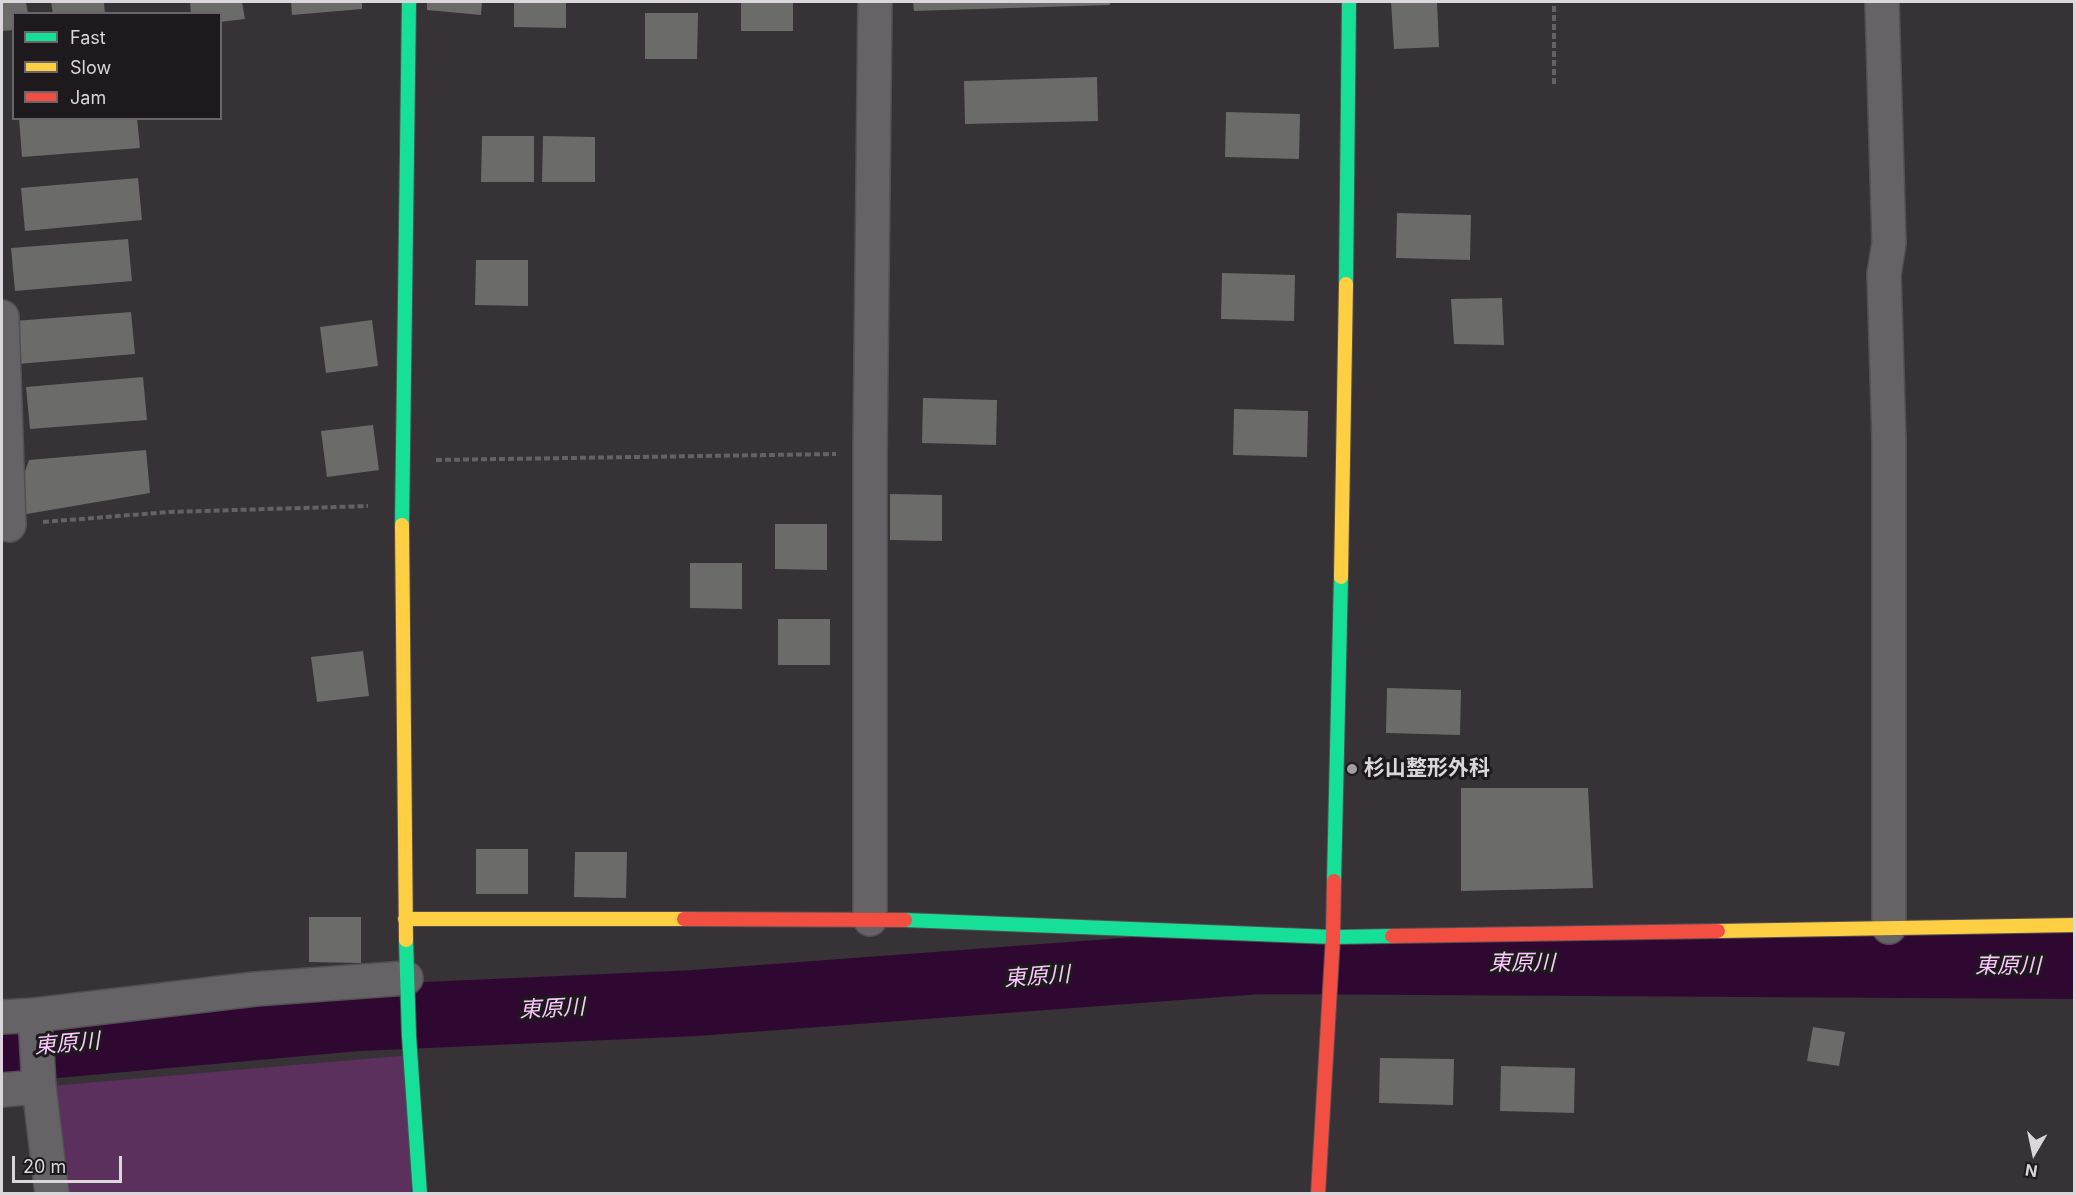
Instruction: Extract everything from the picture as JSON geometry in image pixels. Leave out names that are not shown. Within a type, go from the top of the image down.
[{"type":"street","points":[[409,2],[402,461],[405,919],[409,1036],[420,1194]]},
{"type":"street","points":[[870,919],[870,453],[875,2]]},
{"type":"street","points":[[1318,1194],[1333,937],[1343,499],[1349,2]]},
{"type":"street","points":[[1882,2],[1889,243],[1884,274],[1889,441],[1889,927]]},
{"type":"street","points":[[2,317],[9,525]]},
{"type":"street","points":[[405,919],[870,919],[1333,937],[2074,925]]},
{"type":"street","points":[[2,1017],[255,989],[406,978]]},
{"type":"street","points":[[35,1015],[39,1087],[52,1194]]},
{"type":"street","points":[[2,1090],[39,1087]]},
{"type":"path","points":[[1554,2],[1554,84]]},
{"type":"path","points":[[402,461],[870,453]]},
{"type":"path","points":[[9,525],[169,512],[402,505]]},
{"type":"shaded area","points":[[411,1055],[411,1193],[52,1193],[39,1087]]},
{"type":"building","points":[[2,2],[26,2],[28,12],[12,12],[12,30],[2,31]]},
{"type":"building","points":[[51,2],[104,2],[105,12],[53,12]]},
{"type":"building","points":[[190,2],[242,2],[245,19],[222,22],[222,12],[191,12]]},
{"type":"building","points":[[291,2],[362,2],[362,9],[292,15]]},
{"type":"building","points":[[427,2],[482,2],[481,15],[427,10]]},
{"type":"building","points":[[514,2],[566,2],[566,28],[514,27]]},
{"type":"building","points":[[741,2],[793,2],[793,31],[741,31]]},
{"type":"building","points":[[913,2],[1110,2],[1110,5],[914,11]]},
{"type":"building","points":[[1391,2],[1437,2],[1439,47],[1394,49]]},
{"type":"building","points":[[645,13],[698,13],[697,59],[645,59]]},
{"type":"building","points":[[1097,77],[1098,121],[965,124],[964,81]]},
{"type":"building","points":[[1226,112],[1300,114],[1299,159],[1225,157]]},
{"type":"building","points":[[19,120],[137,120],[140,148],[22,157]]},
{"type":"building","points":[[482,136],[534,136],[534,182],[481,182]]},
{"type":"building","points":[[543,136],[595,137],[595,182],[542,182]]},
{"type":"building","points":[[138,178],[142,220],[25,231],[21,188]]},
{"type":"building","points":[[1397,213],[1471,215],[1470,260],[1396,258]]},
{"type":"building","points":[[128,239],[132,281],[15,291],[11,248]]},
{"type":"building","points":[[476,260],[528,260],[528,306],[475,305]]},
{"type":"building","points":[[1222,273],[1295,275],[1294,321],[1221,319]]},
{"type":"building","points":[[1502,298],[1504,345],[1454,344],[1451,299]]},
{"type":"building","points":[[131,312],[135,354],[18,364],[14,321]]},
{"type":"building","points":[[372,320],[378,366],[326,373],[320,327]]},
{"type":"building","points":[[143,377],[147,420],[30,429],[26,387]]},
{"type":"building","points":[[923,398],[997,400],[996,445],[922,443]]},
{"type":"building","points":[[1234,409],[1308,411],[1307,457],[1233,455]]},
{"type":"building","points":[[373,425],[379,470],[327,477],[321,431]]},
{"type":"building","points":[[146,450],[150,493],[9,517],[29,460]]},
{"type":"building","points":[[890,494],[942,495],[942,541],[890,540]]},
{"type":"building","points":[[775,524],[827,524],[827,570],[775,569]]},
{"type":"building","points":[[690,563],[742,563],[742,609],[690,608]]},
{"type":"building","points":[[778,619],[830,619],[830,665],[778,665]]},
{"type":"building","points":[[363,651],[369,696],[317,702],[311,657]]},
{"type":"building","points":[[1387,688],[1461,690],[1460,735],[1386,733]]},
{"type":"building","points":[[1461,788],[1588,788],[1593,888],[1461,891]]},
{"type":"building","points":[[476,849],[528,849],[528,894],[476,894]]},
{"type":"building","points":[[575,852],[627,852],[626,898],[574,897]]},
{"type":"building","points":[[309,917],[361,917],[361,963],[309,962]]},
{"type":"building","points":[[1813,1027],[1845,1032],[1839,1066],[1807,1061]]},
{"type":"building","points":[[1380,1058],[1454,1059],[1453,1105],[1379,1103]]},
{"type":"building","points":[[1501,1066],[1575,1068],[1574,1113],[1500,1111]]},
{"type":"waterway","name":"東原川","points":[[2,1050],[359,1018],[695,1003],[1259,961],[2074,966]]},
{"type":"traffic: fast","points":[[402,525],[409,2]]},
{"type":"traffic: fast","points":[[1346,284],[1349,2]]},
{"type":"traffic: fast","points":[[1334,881],[1341,577]]},
{"type":"traffic: fast","points":[[905,920],[1333,937],[1392,936]]},
{"type":"traffic: fast","points":[[406,940],[409,1036],[420,1194]]},
{"type":"traffic: slow","points":[[1341,577],[1346,284]]},
{"type":"traffic: slow","points":[[402,525],[406,940]]},
{"type":"traffic: slow","points":[[405,919],[684,919]]},
{"type":"traffic: slow","points":[[1718,931],[2074,925]]},
{"type":"traffic: jam","points":[[1318,1194],[1333,937],[1334,881]]},
{"type":"traffic: jam","points":[[684,919],[905,920]]},
{"type":"traffic: jam","points":[[1392,936],[1718,931]]},
{"type":"place","name":"杉山整形外科","points":[[1352,769]]}]
